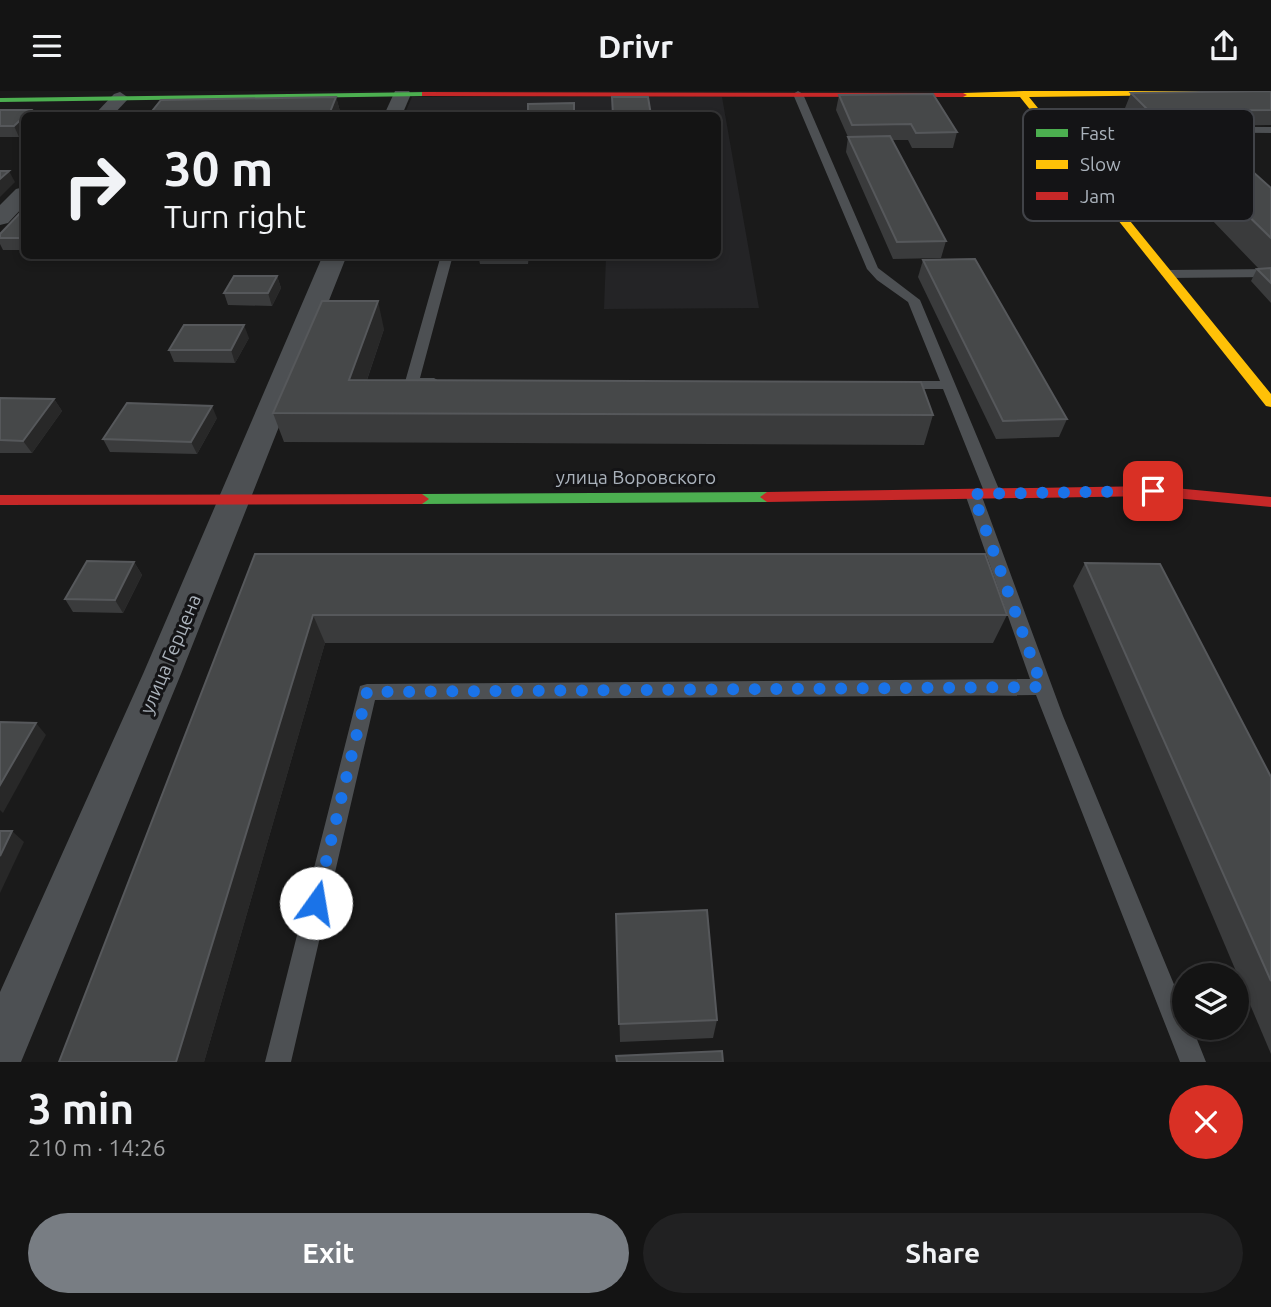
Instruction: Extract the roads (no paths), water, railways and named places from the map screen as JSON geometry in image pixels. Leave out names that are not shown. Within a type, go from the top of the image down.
[{"type":"street","points":[[0,100],[413,93],[1271,92]]},
{"type":"street","points":[[396,112],[413,93]]},
{"type":"street","points":[[1021,93],[1034,109]]},
{"type":"street","points":[[106,112],[120,98]]},
{"type":"street","points":[[0,218],[21,197]]},
{"type":"street","points":[[1125,221],[1268,395]]},
{"type":"street","name":"улица Герцена","points":[[0,1051],[333,259]]},
{"type":"street","name":"улица Воровского","points":[[0,500],[1153,491],[1271,502]]},
{"type":"lane","points":[[798,94],[873,269],[914,300],[948,385],[1042,687],[1193,1062]]},
{"type":"lane","points":[[446,259],[412,382],[454,382]]},
{"type":"lane","points":[[1167,274],[1271,273]]},
{"type":"lane","points":[[880,385],[948,385]]},
{"type":"lane","points":[[278,1062],[367,692],[1042,687]]}]
